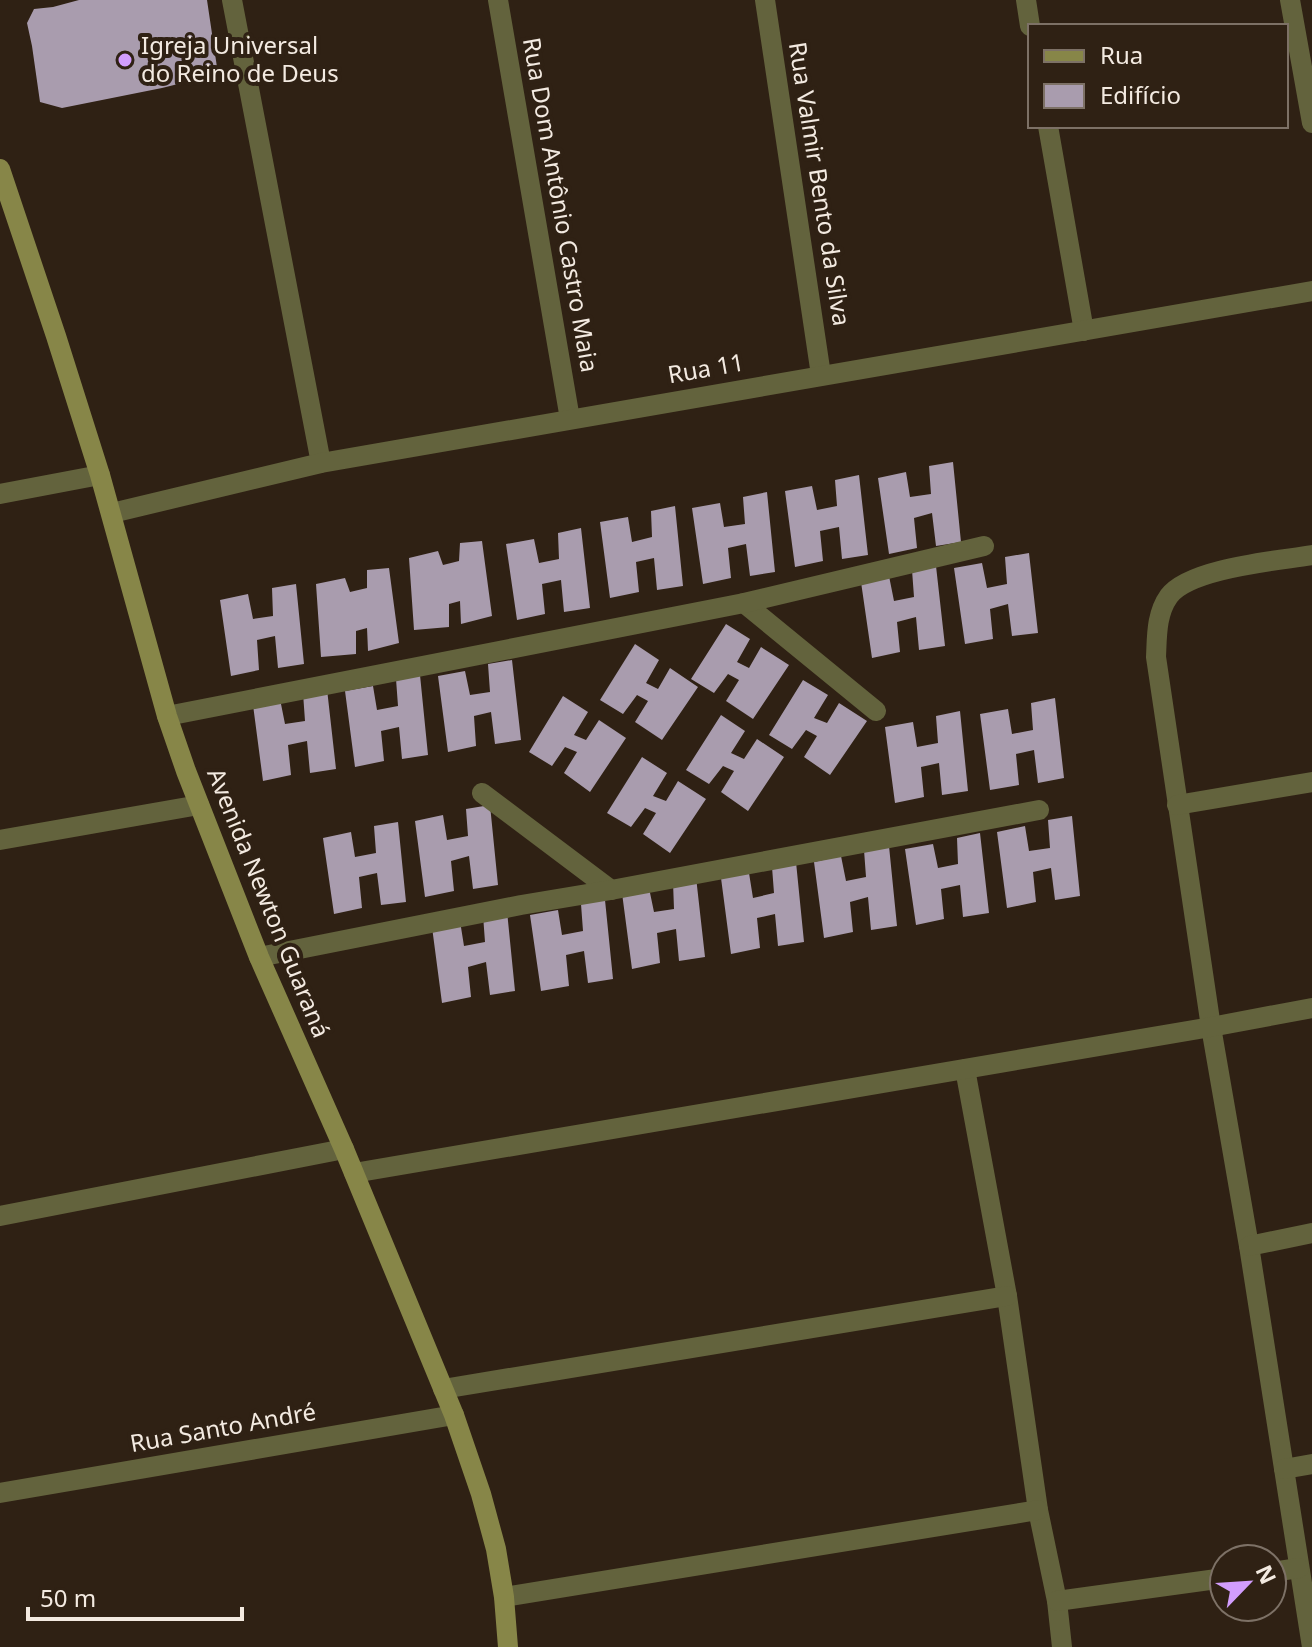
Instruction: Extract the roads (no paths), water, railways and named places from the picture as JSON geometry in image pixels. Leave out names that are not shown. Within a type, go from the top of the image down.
[{"type":"main road","name":"Avenida Newton Guaraná","points":[[0,169],[112,513],[167,716],[199,805],[259,957],[344,1149],[454,1415],[496,1549],[508,1647]]},
{"type":"street","points":[[232,0],[321,463]]},
{"type":"street","name":"Rua Dom Antônio Castro Maia","points":[[498,0],[570,419]]},
{"type":"street","name":"Rua Valmir Bento da Silva","points":[[765,0],[821,375]]},
{"type":"street","points":[[1026,0],[1030,24]]},
{"type":"street","points":[[1290,0],[1312,123]]},
{"type":"street","points":[[1048,128],[1084,331]]},
{"type":"street","name":"Rua 11","points":[[112,513],[321,463],[1312,291]]},
{"type":"street","points":[[0,494],[100,475]]},
{"type":"street","points":[[167,716],[744,603],[984,546]]},
{"type":"street","points":[[1312,555],[1212,572],[1187,581],[1169,596],[1158,620],[1156,657],[1211,1027],[1312,1647]]},
{"type":"street","points":[[744,603],[876,711]]},
{"type":"street","points":[[1177,805],[1312,782]]},
{"type":"street","points":[[482,793],[611,890]]},
{"type":"street","points":[[0,840],[199,805]]},
{"type":"street","points":[[259,957],[521,905],[1039,810]]},
{"type":"street","points":[[354,1173],[1312,1008]]},
{"type":"street","points":[[965,1069],[1007,1296],[1038,1510],[1057,1601],[1062,1647]]},
{"type":"street","points":[[0,1216],[344,1149]]},
{"type":"street","points":[[1249,1246],[1312,1233]]},
{"type":"street","points":[[443,1389],[1007,1296]]},
{"type":"street","name":"Rua Santo André","points":[[0,1493],[454,1415]]},
{"type":"street","points":[[1284,1469],[1312,1464]]},
{"type":"street","points":[[504,1597],[1038,1510]]},
{"type":"street","points":[[1288,1570],[1299,1568]]},
{"type":"street","points":[[1057,1601],[1208,1580]]},
{"type":"place","name":"Igreja Universal do Reino de Deus","points":[[125,60]]}]
